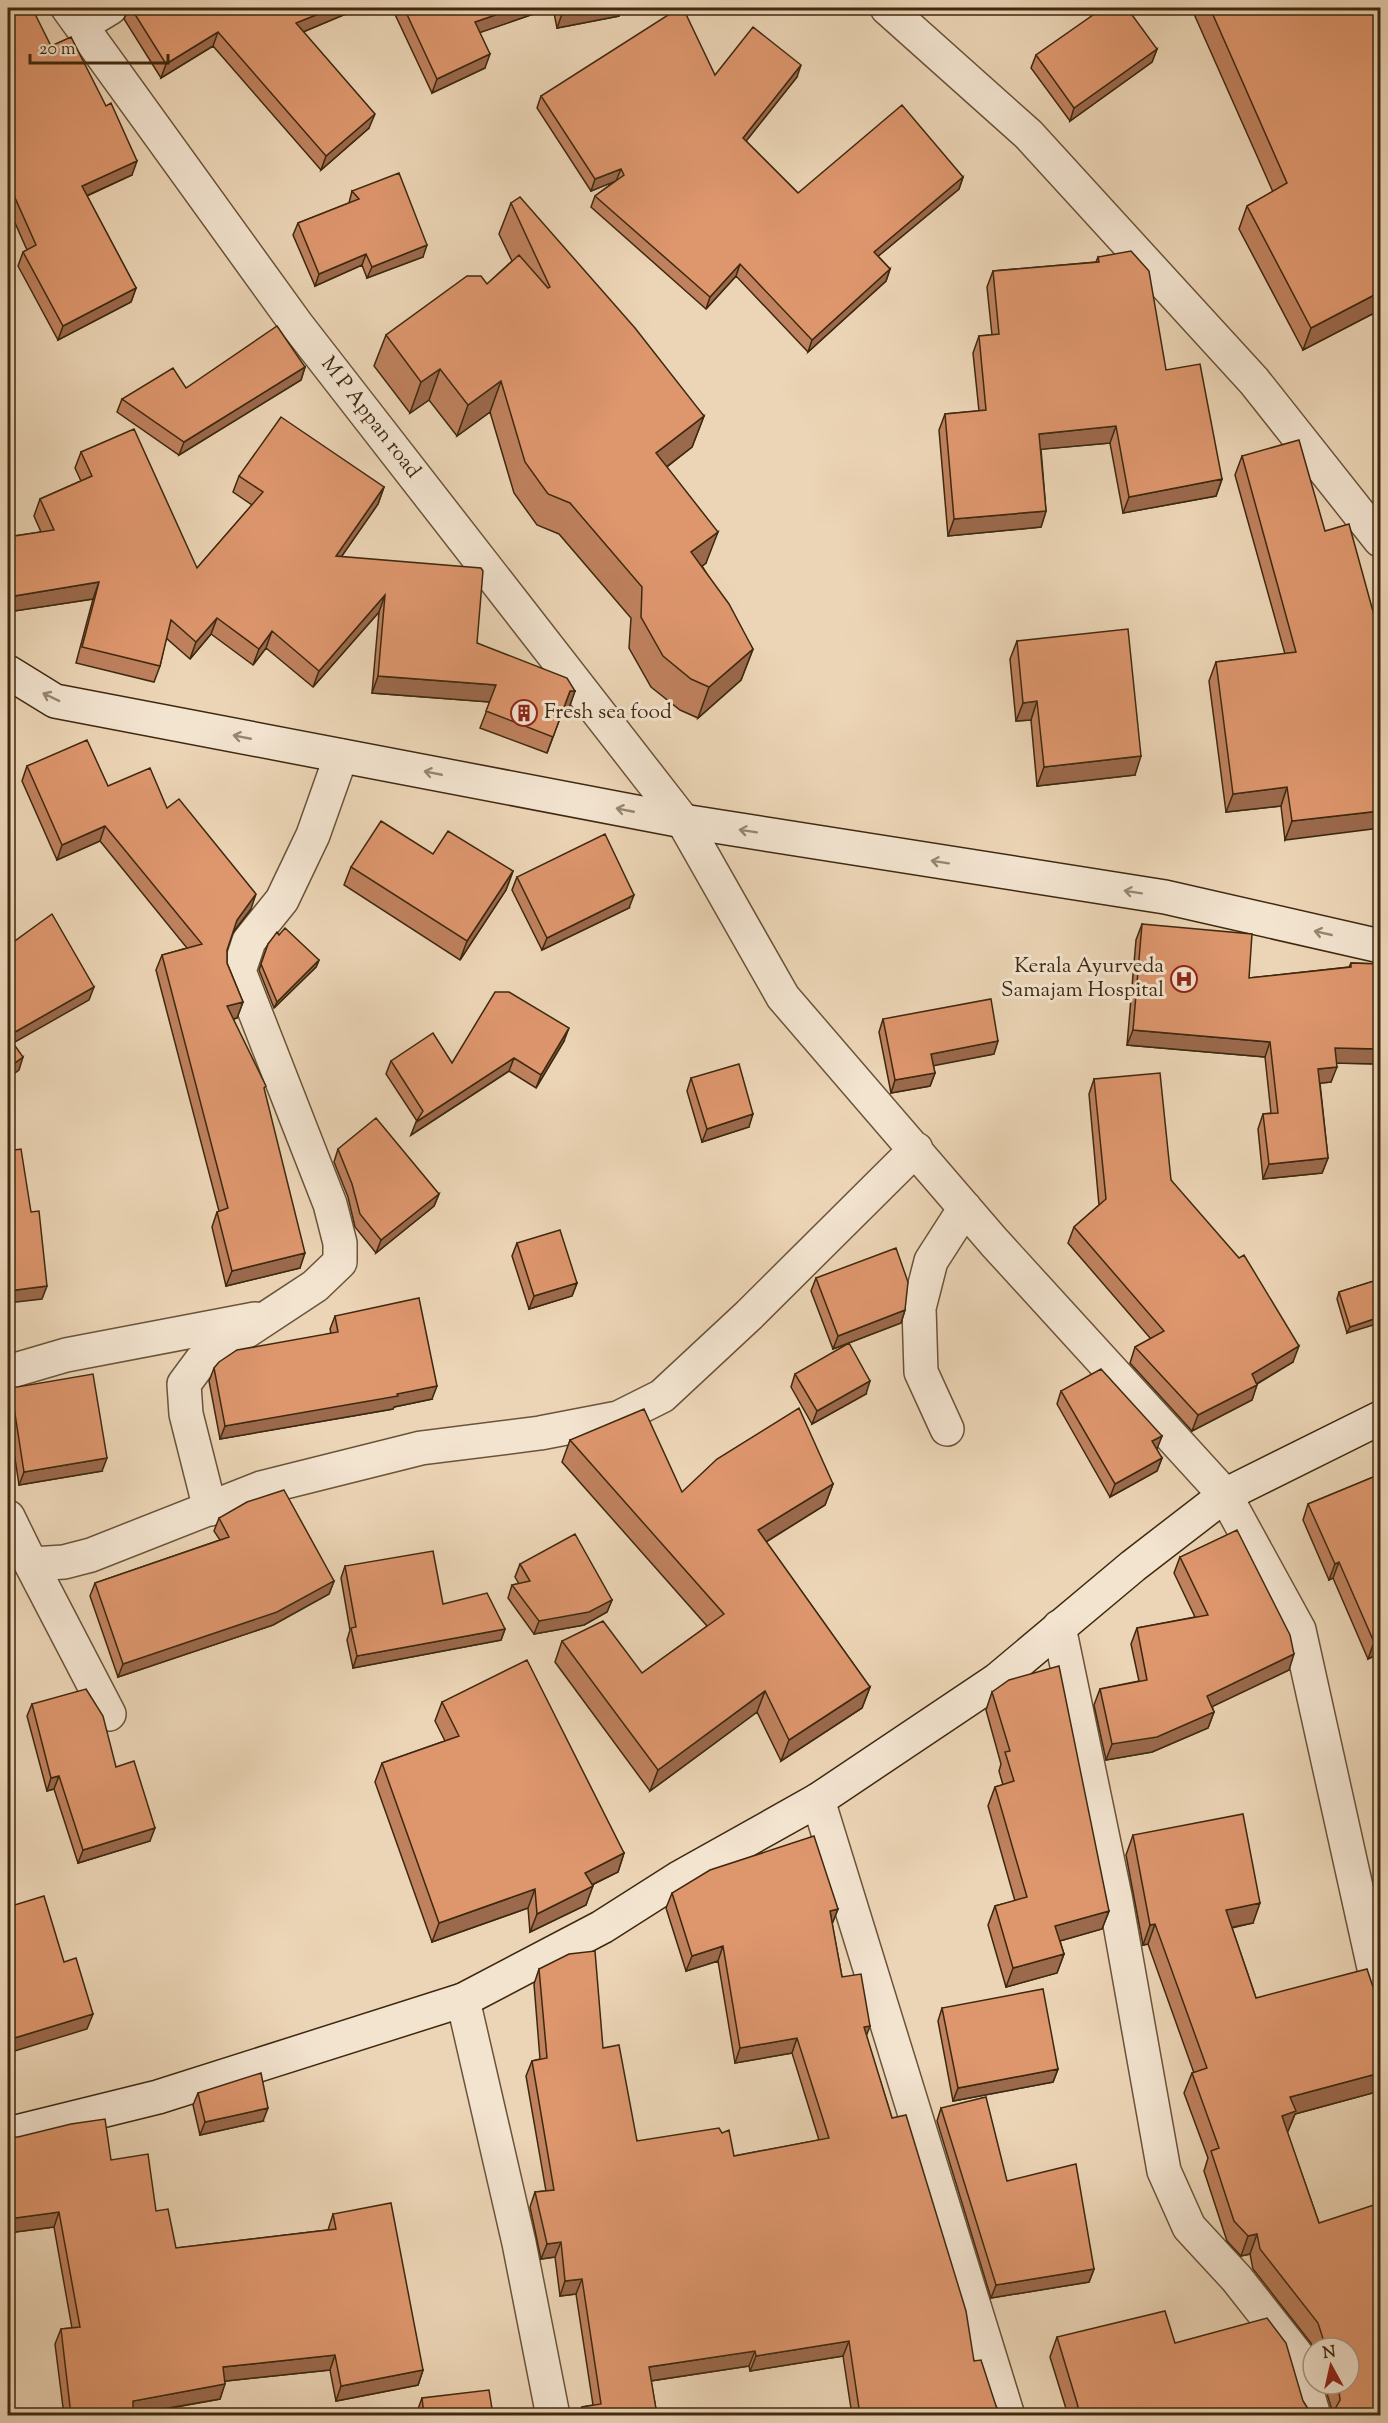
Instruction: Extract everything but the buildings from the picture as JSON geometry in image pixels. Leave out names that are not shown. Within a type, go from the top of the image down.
[{"type":"street","points":[[75,16],[110,8]]},
{"type":"street","points":[[887,8],[1036,143],[1254,381],[1380,540]]},
{"type":"street","name":"M P Appan road","points":[[75,16],[297,325],[682,821],[783,997],[994,1242],[1225,1495],[1299,1630],[1379,1982]]},
{"type":"street","points":[[8,672],[55,701],[682,821],[1165,897],[1380,946]]},
{"type":"street","points":[[210,1509],[186,1414],[184,1384],[201,1361],[315,1286],[340,1262],[340,1243],[330,1204],[239,971],[249,941],[282,900],[313,835],[340,756]]},
{"type":"street","points":[[15,1542],[64,1562],[91,1555],[261,1488],[421,1448],[540,1433],[618,1418],[662,1396],[749,1315],[916,1149]]},
{"type":"street","points":[[947,1429],[921,1372],[919,1308],[931,1261],[965,1208]]},
{"type":"street","points":[[8,1372],[66,1355],[268,1316]]},
{"type":"street","points":[[8,2134],[158,2097],[463,2000],[602,1927],[679,1878],[818,1800],[998,1680],[1133,1566],[1225,1495],[1380,1418]]},
{"type":"street","points":[[15,1542],[109,1714]]},
{"type":"street","points":[[1059,1627],[1115,1896],[1164,2171],[1189,2227],[1237,2279],[1296,2354],[1314,2415]]},
{"type":"street","points":[[818,1800],[1008,2415]]},
{"type":"street","points":[[463,2000],[519,2243],[553,2415]]},
{"type":"place","name":"Fresh sea food","points":[[524,713]]},
{"type":"place","name":"Kerala Ayurveda Samajam Hospital","points":[[1184,979]]}]
